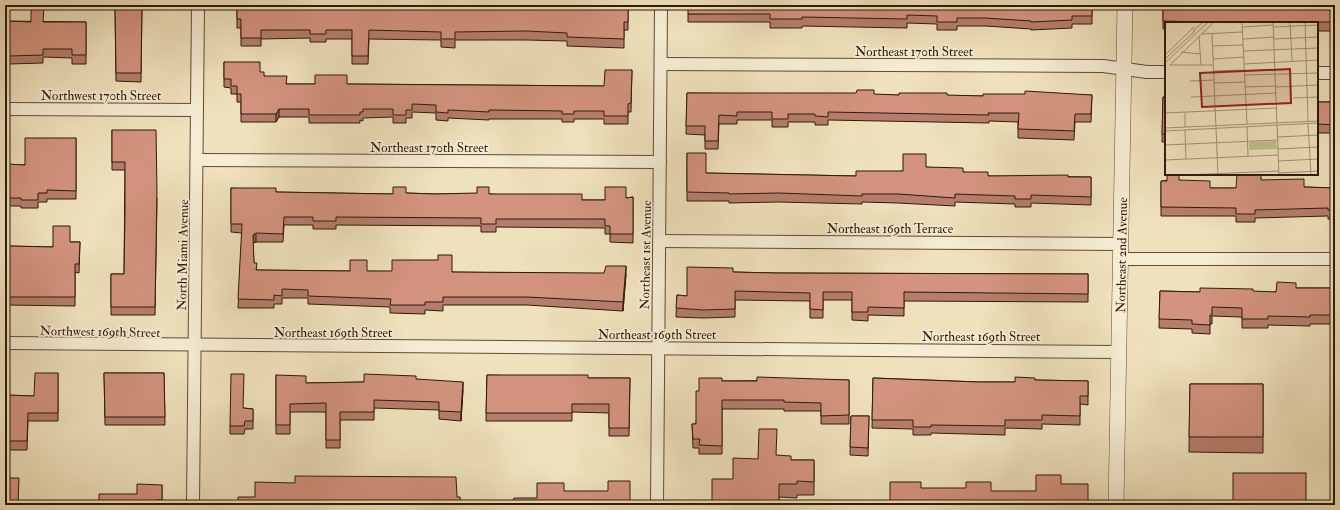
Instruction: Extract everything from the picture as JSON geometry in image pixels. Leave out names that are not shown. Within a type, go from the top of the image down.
[{"type":"street","name":"North Miami Avenue","points":[[193,505],[198,5]]},
{"type":"street","name":"Northeast 1st Avenue","points":[[657,505],[661,5]]},
{"type":"street","name":"Northeast 2nd Avenue","points":[[1116,505],[1120,352],[1125,5]]},
{"type":"street","name":"Northeast 170th Street","points":[[661,64],[1095,66],[1147,72],[1165,72]]},
{"type":"street","points":[[1318,73],[1335,73]]},
{"type":"street","name":"Northwest 170th Street","points":[[5,109],[197,110]]},
{"type":"street","name":"Northeast 170th Street","points":[[197,160],[660,162]]},
{"type":"street","name":"Northeast 169th Terrace","points":[[660,241],[1121,251]]},
{"type":"street","points":[[1121,251],[1335,259]]},
{"type":"street","name":"Northwest 169th Street","points":[[5,343],[195,346]]},
{"type":"street","name":"Northeast 169th Street","points":[[195,346],[1120,352]]},
{"type":"building","points":[[31,5],[44,5],[43,22],[86,22],[86,55],[72,55],[72,49],[43,49],[43,55],[9,56],[9,48],[5,48],[5,21],[31,22]]},
{"type":"building","points":[[117,5],[142,5],[141,73],[116,73],[115,7],[117,7]]},
{"type":"building","points":[[237,5],[405,5],[406,7],[478,7],[478,5],[490,5],[490,7],[532,5],[532,7],[562,8],[563,5],[574,5],[574,8],[605,8],[605,5],[628,5],[628,22],[624,22],[624,39],[567,37],[567,33],[526,31],[455,32],[455,39],[441,39],[441,32],[369,30],[368,56],[352,56],[352,30],[326,30],[326,34],[310,34],[310,30],[261,30],[261,38],[241,38],[241,19],[237,19]]},
{"type":"building","points":[[688,5],[1092,5],[1092,16],[1072,16],[1072,20],[1031,22],[985,18],[957,18],[957,22],[937,22],[937,16],[907,15],[907,19],[802,17],[802,19],[770,19],[770,14],[688,14]]},
{"type":"building","points":[[1163,5],[1218,5],[1218,7],[1243,7],[1243,5],[1335,5],[1335,22],[1163,21]]},
{"type":"building","points":[[224,62],[260,62],[260,72],[264,72],[264,76],[287,76],[286,84],[315,84],[315,75],[347,75],[347,84],[604,86],[605,70],[632,70],[631,103],[628,104],[628,116],[604,116],[604,111],[574,111],[574,114],[562,114],[562,111],[489,110],[489,112],[448,110],[448,113],[436,112],[436,105],[412,104],[412,110],[406,110],[406,115],[393,115],[393,109],[363,109],[363,112],[360,112],[360,115],[309,115],[309,109],[279,109],[276,114],[241,114],[241,94],[237,94],[237,86],[231,86],[231,79],[224,79]]},
{"type":"building","points":[[857,90],[874,90],[874,94],[899,95],[899,93],[947,93],[947,95],[983,96],[983,94],[1025,94],[1025,91],[1092,95],[1091,114],[1075,114],[1074,131],[1018,129],[1019,113],[988,113],[989,115],[828,112],[828,117],[815,116],[815,114],[788,114],[788,119],[772,119],[772,112],[737,112],[737,116],[719,115],[718,141],[705,141],[705,126],[686,126],[687,93],[856,93]]},
{"type":"building","points":[[1163,97],[1165,97],[1165,134],[1162,134]]},
{"type":"building","points":[[1318,102],[1335,102],[1335,125],[1318,124]]},
{"type":"building","points":[[112,130],[156,130],[157,191],[155,307],[111,307],[111,274],[124,274],[125,213],[125,162],[112,162]]},
{"type":"building","points":[[25,138],[76,138],[76,191],[47,190],[47,193],[38,193],[38,200],[5,198],[5,164],[25,165]]},
{"type":"building","points":[[687,153],[706,153],[706,173],[856,176],[856,171],[903,171],[903,154],[926,154],[926,167],[963,168],[963,172],[988,172],[988,176],[1068,175],[1068,177],[1091,177],[1091,197],[1031,195],[1031,199],[1015,199],[1015,196],[955,194],[955,198],[898,194],[862,194],[862,196],[687,192]]},
{"type":"building","points":[[1167,175],[1179,175],[1179,180],[1210,181],[1210,188],[1236,188],[1237,175],[1261,175],[1261,180],[1304,179],[1304,187],[1335,188],[1335,210],[1328,210],[1328,208],[1255,210],[1255,214],[1236,214],[1236,208],[1161,207],[1161,181],[1167,181]]},
{"type":"building","points":[[393,187],[406,187],[406,193],[435,194],[477,193],[477,187],[489,187],[489,194],[582,194],[582,200],[605,200],[605,187],[626,187],[626,198],[633,197],[633,234],[610,234],[610,226],[605,226],[605,219],[496,219],[496,224],[481,224],[481,218],[336,217],[336,221],[313,221],[313,217],[284,217],[283,234],[256,233],[253,235],[254,263],[257,263],[256,270],[350,271],[350,260],[367,260],[367,271],[392,271],[392,260],[438,260],[438,255],[452,255],[452,272],[604,273],[606,266],[626,266],[623,302],[527,297],[443,297],[443,302],[425,302],[425,305],[390,305],[391,299],[308,296],[308,290],[282,289],[282,296],[274,295],[274,300],[238,299],[242,224],[231,224],[231,188],[276,188],[276,192],[393,194]]},
{"type":"building","points":[[53,226],[70,226],[70,242],[80,242],[79,264],[75,264],[75,297],[5,297],[5,241],[9,241],[9,246],[53,247]]},
{"type":"building","points":[[687,267],[733,268],[733,272],[775,273],[1088,274],[1088,294],[904,292],[904,308],[868,307],[868,312],[852,312],[852,292],[823,292],[823,310],[810,309],[810,293],[735,291],[735,309],[703,310],[676,308],[677,295],[687,296]]},
{"type":"building","points":[[1277,282],[1296,283],[1296,288],[1335,288],[1334,315],[1310,315],[1310,317],[1268,316],[1268,319],[1242,319],[1242,308],[1212,307],[1210,325],[1192,324],[1192,320],[1159,319],[1160,291],[1200,292],[1200,288],[1253,289],[1253,291],[1276,292]]},
{"type":"building","points":[[35,373],[58,373],[58,413],[28,413],[27,441],[5,441],[5,395],[34,396]]},
{"type":"building","points":[[104,373],[164,373],[165,417],[105,417]]},
{"type":"building","points":[[231,374],[244,374],[243,408],[253,409],[253,421],[245,421],[244,426],[230,426]]},
{"type":"building","points":[[364,374],[416,376],[416,379],[463,382],[461,412],[439,411],[439,402],[374,400],[374,412],[340,412],[340,440],[326,440],[326,403],[290,404],[290,425],[276,425],[276,375],[306,376],[306,383],[364,382]]},
{"type":"building","points":[[487,375],[588,375],[588,378],[630,378],[629,428],[609,428],[609,404],[572,404],[572,413],[486,413]]},
{"type":"building","points":[[757,377],[849,380],[849,415],[821,416],[821,403],[784,402],[784,400],[722,400],[722,446],[699,445],[700,439],[693,439],[692,424],[696,424],[696,391],[699,391],[699,378],[722,378],[722,381],[757,381]]},
{"type":"building","points":[[1015,377],[1035,378],[1035,380],[1088,381],[1088,396],[1080,396],[1080,416],[1042,415],[1042,420],[1005,420],[1005,426],[931,425],[931,427],[913,427],[913,420],[872,420],[873,378],[1015,382]]},
{"type":"building","points":[[1190,384],[1263,384],[1263,437],[1189,437]]},
{"type":"building","points":[[851,416],[869,416],[868,448],[850,447]]},
{"type":"building","points":[[759,429],[777,429],[776,455],[791,456],[791,460],[814,460],[814,482],[797,481],[797,484],[779,484],[779,502],[743,501],[743,505],[712,505],[712,479],[733,479],[733,458],[758,459]]},
{"type":"building","points":[[1233,473],[1306,473],[1306,505],[1233,505]]},
{"type":"building","points":[[1036,475],[1061,475],[1061,484],[1088,484],[1088,505],[890,505],[890,482],[921,482],[921,488],[966,488],[966,482],[991,482],[991,491],[1036,491]]},
{"type":"building","points":[[295,476],[456,477],[457,497],[460,497],[461,504],[499,504],[499,501],[513,501],[514,498],[537,498],[537,483],[564,483],[564,491],[608,491],[608,481],[630,481],[630,505],[238,505],[238,497],[255,497],[255,482],[295,483]]},
{"type":"building","points":[[5,478],[19,478],[18,505],[5,505]]},
{"type":"building","points":[[137,484],[162,485],[162,500],[156,500],[156,505],[99,505],[99,494],[137,494]]},
{"type":"building","points":[[847,504],[847,505],[821,505]]}]
